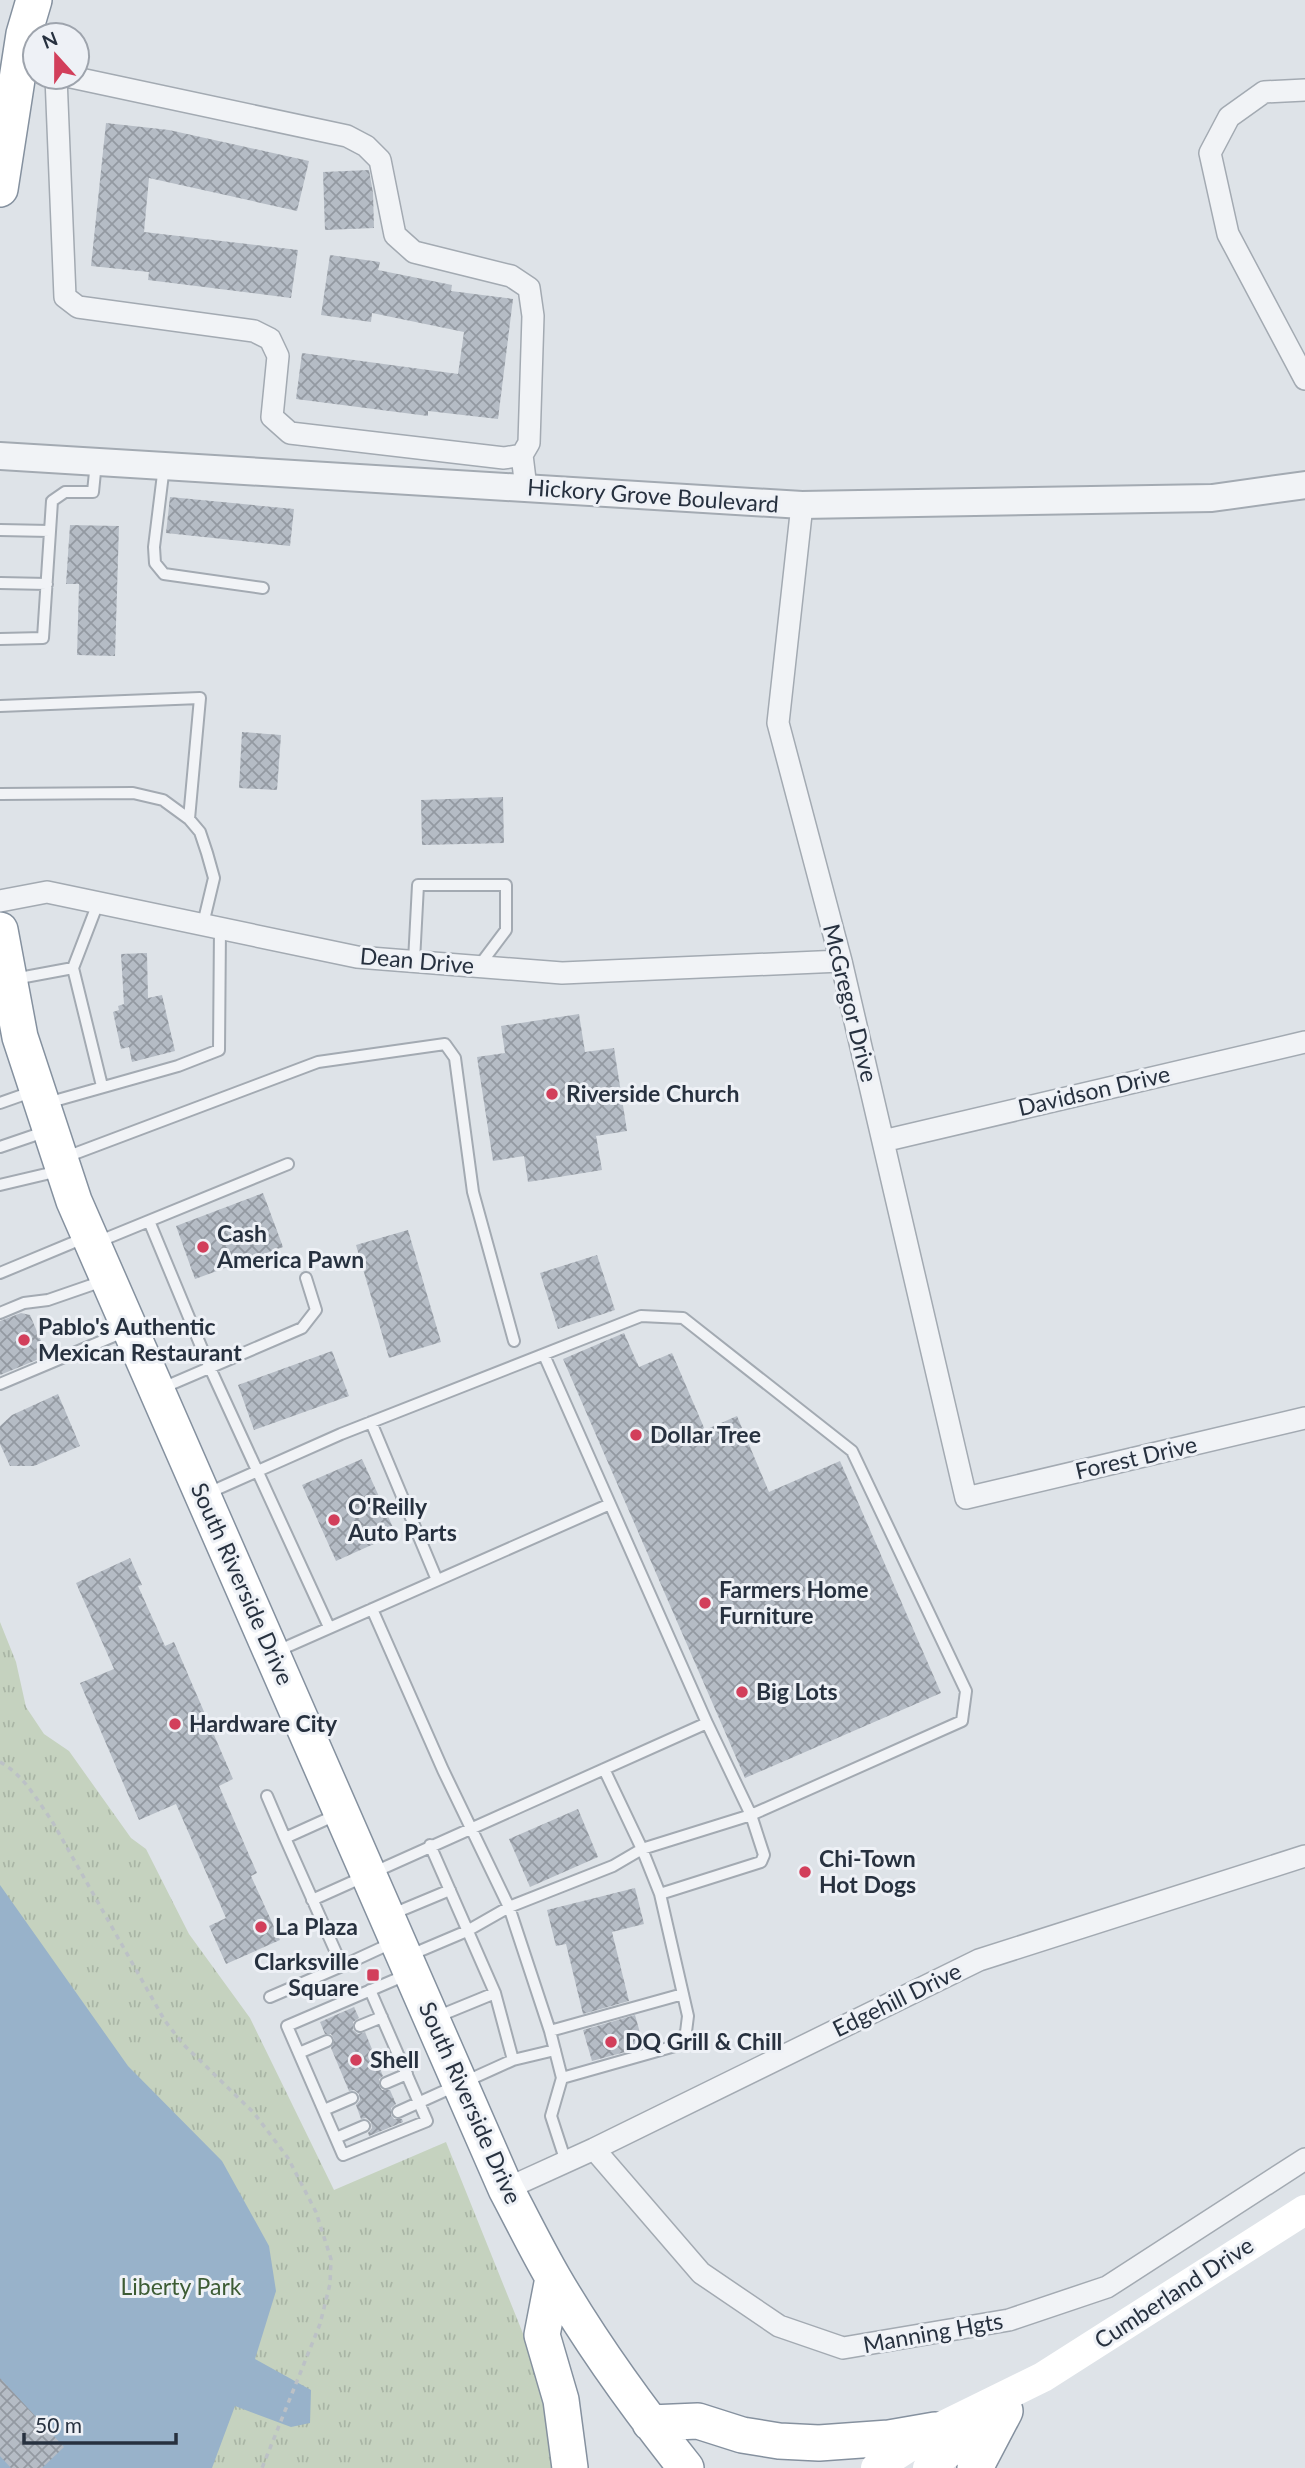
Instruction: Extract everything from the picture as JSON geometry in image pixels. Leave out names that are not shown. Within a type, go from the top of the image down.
[{"type":"highway","points":[[28,21],[34,0]]},
{"type":"highway","points":[[0,189],[22,91]]},
{"type":"highway","name":"South Riverside Drive","points":[[0,930],[20,1037],[50,1131],[91,1239],[506,2189],[554,2278],[612,2371],[686,2468]]},
{"type":"highway","points":[[554,2278],[542,2335],[561,2400],[570,2468]]},
{"type":"highway","points":[[975,2468],[1005,2411]]},
{"type":"highway","points":[[650,2423],[698,2421],[742,2435],[779,2441],[819,2443],[889,2438],[935,2430]]},
{"type":"main road","name":"Cumberland Drive","points":[[876,2468],[935,2430],[1043,2377],[1305,2210]]},
{"type":"main road","name":"Cumberland Drive","points":[[928,2468],[1026,2396],[1043,2377]]},
{"type":"street","points":[[91,81],[347,136],[366,146],[380,160],[395,235],[414,252],[511,276],[529,288],[533,316],[529,443],[522,455],[526,488]]},
{"type":"street","points":[[1305,90],[1264,92],[1229,117],[1210,153],[1228,234],[1305,379]]},
{"type":"street","points":[[57,91],[65,297],[78,307],[254,331],[270,340],[278,356],[272,417],[290,433],[504,458],[522,455]]},
{"type":"street","name":"Hickory Grove Boulevard","points":[[0,456],[802,505],[1212,498],[1305,485]]},
{"type":"street","name":"McGregor Drive","points":[[802,505],[778,723],[841,961],[967,1498]]},
{"type":"street","name":"Dean Drive","points":[[0,901],[47,892],[356,957],[562,973],[841,961]]},
{"type":"street","name":"Davidson Drive","points":[[883,1141],[1305,1042]]},
{"type":"street","name":"Forest Drive","points":[[967,1498],[1305,1418]]},
{"type":"street","name":"Edgehill Drive","points":[[506,2189],[594,2150],[979,1960],[1305,1856]]},
{"type":"street","name":"Manning Hgts","points":[[594,2150],[701,2273],[779,2326],[843,2348],[1009,2320],[1107,2287],[1305,2159]]},
{"type":"lane","points":[[0,639],[43,638],[52,501],[65,492],[93,492],[96,462]]},
{"type":"lane","points":[[164,466],[155,563],[164,574],[263,589]]},
{"type":"lane","points":[[0,530],[50,531]]},
{"type":"lane","points":[[0,583],[47,584]]},
{"type":"lane","points":[[0,706],[200,698],[189,819]]},
{"type":"lane","points":[[0,794],[133,793],[163,800],[189,819],[200,832],[214,878],[211,926],[219,1050],[178,1066],[102,1086],[50,1131],[0,1185]]},
{"type":"lane","points":[[414,961],[418,885],[506,885],[506,930],[479,966]]},
{"type":"lane","points":[[98,903],[73,968],[102,1086]]},
{"type":"lane","points":[[9,979],[73,968]]},
{"type":"lane","points":[[0,1147],[50,1131],[318,1062],[444,1044],[455,1058],[473,1192],[514,1341]]},
{"type":"lane","points":[[0,1103],[50,1131]]},
{"type":"lane","points":[[0,1272],[149,1221],[288,1164]]},
{"type":"lane","points":[[149,1221],[210,1368],[329,1627]]},
{"type":"lane","points":[[157,1390],[302,1328],[316,1310],[306,1278]]},
{"type":"lane","points":[[0,1313],[24,1303],[48,1300],[109,1279]]},
{"type":"lane","points":[[203,1495],[370,1422],[641,1316],[683,1318],[852,1451],[966,1691],[962,1721],[751,1815],[642,1849],[613,1866],[509,1908],[467,1931],[400,1947],[342,1966],[270,1997]]},
{"type":"lane","points":[[0,1384],[131,1329]]},
{"type":"lane","points":[[544,1355],[707,1723],[751,1815],[764,1855],[761,1862],[660,1894]]},
{"type":"lane","points":[[370,1422],[437,1580]]},
{"type":"lane","points":[[272,1653],[610,1504]]},
{"type":"lane","points":[[372,1609],[443,1770],[509,1908],[550,2031],[562,2078],[551,2116],[566,2162]]},
{"type":"lane","points":[[312,1900],[707,1723]]},
{"type":"lane","points":[[562,2078],[675,2046],[686,2032],[688,2016],[660,1894],[604,1769]]},
{"type":"lane","points":[[267,1796],[342,1966]]},
{"type":"lane","points":[[285,1838],[342,1812]]},
{"type":"lane","points":[[430,1845],[495,1993],[513,2060]]},
{"type":"lane","points":[[370,1990],[427,2121],[343,2155],[287,2026],[370,1990],[400,1947],[450,1890]]},
{"type":"lane","points":[[432,2020],[495,1993]]},
{"type":"lane","points":[[550,2031],[683,1994]]},
{"type":"lane","points":[[360,2026],[382,2017]]},
{"type":"lane","points":[[299,2053],[327,2041]]},
{"type":"lane","points":[[398,2112],[513,2060],[555,2050]]},
{"type":"lane","points":[[386,2083],[407,2074]]},
{"type":"lane","points":[[324,2110],[352,2098]]},
{"type":"lane","points":[[335,2138],[364,2126]]},
{"type":"path","points":[[0,1762],[10,1767],[33,1793],[52,1821],[165,2021],[183,2044],[254,2113],[288,2158],[316,2212],[331,2259],[330,2284],[320,2324],[262,2468]]},
{"type":"green space","name":"Liberty Park","points":[[0,1622],[16,1662],[26,1707],[44,1734],[69,1751],[131,1838],[146,1849],[189,1934],[250,2018],[334,2190],[446,2142],[530,2351],[546,2407],[556,2468],[0,2468]]},
{"type":"water","points":[[0,1885],[128,2066],[222,2161],[269,2246],[276,2291],[255,2359],[311,2390],[310,2423],[291,2427],[235,2406],[212,2468],[0,2468]]},
{"type":"building","points":[[106,123],[169,130],[309,161],[297,211],[149,178],[144,232],[298,250],[291,298],[148,280],[149,272],[91,266]]},
{"type":"building","points":[[369,170],[374,228],[325,230],[323,172]]},
{"type":"building","points":[[330,255],[380,262],[378,270],[452,285],[451,291],[513,299],[498,419],[428,411],[428,416],[296,399],[302,353],[458,374],[464,332],[372,313],[371,322],[321,315]]},
{"type":"building","points":[[170,497],[294,509],[290,546],[166,533]]},
{"type":"building","points":[[70,525],[119,526],[115,656],[77,655],[79,584],[66,584]]},
{"type":"building","points":[[242,732],[281,735],[277,790],[239,788]]},
{"type":"building","points":[[503,797],[504,843],[422,845],[421,800]]},
{"type":"building","points":[[147,953],[148,998],[162,995],[175,1051],[132,1062],[129,1047],[121,1049],[113,1012],[124,1004],[121,954]]},
{"type":"building","name":"Riverside Church","points":[[579,1014],[585,1052],[614,1048],[627,1131],[596,1136],[602,1170],[528,1182],[524,1156],[493,1161],[477,1057],[505,1053],[501,1026]]},
{"type":"building","points":[[263,1193],[283,1247],[195,1279],[176,1226]]},
{"type":"building","points":[[408,1230],[441,1342],[389,1358],[356,1245]]},
{"type":"building","points":[[597,1255],[615,1310],[558,1329],[540,1273]]},
{"type":"building","points":[[21,1313],[30,1315],[44,1348],[39,1359],[0,1375],[0,1321]]},
{"type":"building","points":[[624,1333],[639,1367],[672,1353],[705,1430],[737,1416],[769,1492],[840,1461],[941,1693],[745,1778],[563,1359]]},
{"type":"building","points":[[332,1351],[349,1396],[254,1430],[238,1385]]},
{"type":"building","points":[[58,1394],[80,1446],[34,1466],[10,1466],[0,1444],[0,1426],[12,1415]]},
{"type":"building","points":[[362,1459],[396,1534],[336,1561],[302,1485]]},
{"type":"building","points":[[130,1558],[142,1585],[138,1586],[165,1646],[174,1642],[233,1779],[219,1786],[257,1873],[251,1876],[280,1940],[226,1964],[209,1926],[226,1918],[176,1804],[139,1820],[80,1683],[114,1669],[76,1583]]},
{"type":"building","points":[[578,1809],[598,1857],[530,1887],[509,1839]]},
{"type":"building","points":[[635,1888],[644,1924],[612,1932],[629,2001],[583,2014],[566,1944],[556,1946],[547,1910]]},
{"type":"building","points":[[354,2007],[359,2018],[353,2022],[353,2030],[358,2034],[365,2032],[383,2076],[379,2079],[379,2085],[382,2090],[390,2090],[396,2104],[391,2108],[391,2115],[403,2122],[369,2136],[371,2122],[366,2118],[361,2119],[356,2105],[360,2100],[359,2094],[354,2090],[349,2091],[331,2048],[334,2039],[331,2034],[325,2034],[320,2022]]},
{"type":"building","points":[[635,2015],[644,2047],[592,2061],[583,2030]]},
{"type":"building","points":[[0,2378],[64,2447],[42,2468],[11,2468],[0,2456]]},
{"type":"place","name":"Riverside Church","points":[[552,1094]]},
{"type":"place","name":"Cash America Pawn","points":[[203,1247]]},
{"type":"place","name":"Pablo's Authentic Mexican Restaurant","points":[[24,1340]]},
{"type":"place","name":"Dollar Tree","points":[[636,1435]]},
{"type":"place","name":"O'Reilly Auto Parts","points":[[334,1520]]},
{"type":"place","name":"Farmers Home Furniture","points":[[705,1603]]},
{"type":"place","name":"Big Lots","points":[[742,1692]]},
{"type":"place","name":"Hardware City","points":[[175,1724]]},
{"type":"place","name":"Chi-Town Hot Dogs","points":[[805,1872]]},
{"type":"place","name":"La Plaza","points":[[261,1927]]},
{"type":"place","name":"Clarksville Square","points":[[373,1975]]},
{"type":"place","name":"DQ Grill & Chill","points":[[611,2042]]},
{"type":"place","name":"Shell","points":[[356,2060]]}]
